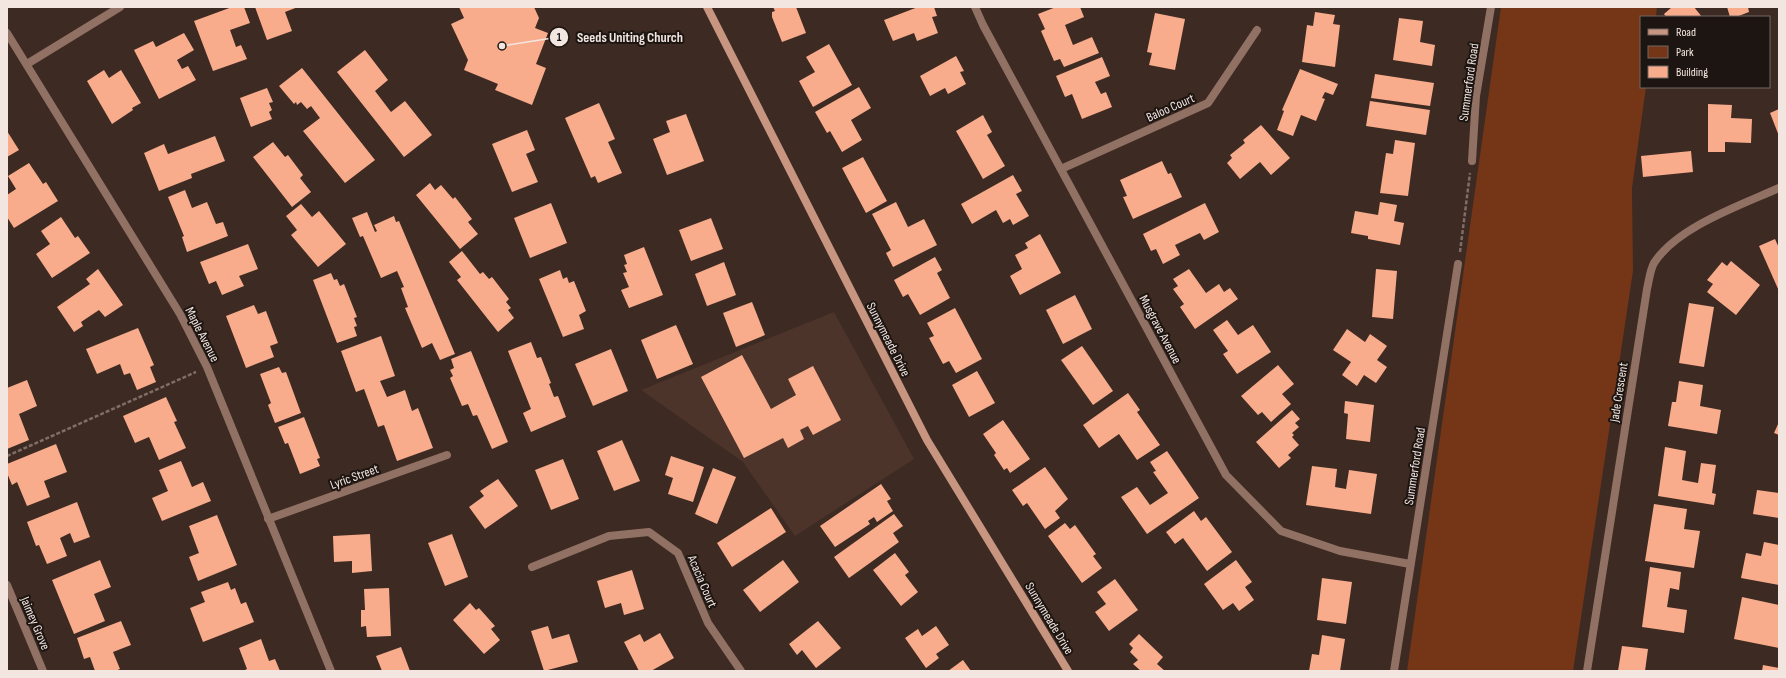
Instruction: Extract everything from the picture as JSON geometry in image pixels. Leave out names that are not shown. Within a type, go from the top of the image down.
[{"type":"street","points":[[27,64],[120,7]]},
{"type":"street","name":"Sunnymeade Drive","points":[[707,7],[927,440],[1068,671]]},
{"type":"street","name":"Musgrave Avenue","points":[[975,7],[983,25],[1226,475],[1281,531],[1340,551],[1410,564]]},
{"type":"street","name":"Summerford Road","points":[[1472,161],[1476,96],[1491,7]]},
{"type":"street","name":"Baloo Court","points":[[1061,169],[1208,103],[1257,30]]},
{"type":"street","name":"Maple Avenue","points":[[7,33],[180,314],[207,367],[331,671]]},
{"type":"street","name":"Jade Crescent","points":[[1587,671],[1647,289],[1654,263],[1675,240],[1697,226],[1779,188]]},
{"type":"street","name":"Summerford Road","points":[[1394,671],[1458,264]]},
{"type":"street","name":"Lyric Street","points":[[268,519],[447,455]]},
{"type":"street","name":"Acacia Court","points":[[532,567],[609,536],[650,532],[678,553],[708,623],[741,671]]},
{"type":"street","name":"Jaimey Grove","points":[[7,585],[43,671]]},
{"type":"path","points":[[1458,264],[1472,161]]},
{"type":"path","points":[[7,456],[207,367]]},
{"type":"shaded area","points":[[834,312],[914,459],[795,536],[743,462],[641,390]]},
{"type":"green space","points":[[1501,7],[1657,7],[1656,16],[1640,16],[1640,88],[1646,88],[1632,188],[1633,271],[1573,671],[1407,671]]},
{"type":"building","points":[[232,7],[244,7],[250,23],[230,30],[236,47],[241,45],[247,59],[213,71],[194,21]]},
{"type":"building","points":[[255,7],[298,7],[285,12],[292,31],[267,40]]},
{"type":"building","points":[[459,7],[534,7],[539,18],[535,28],[548,33],[536,64],[546,68],[532,105],[495,90],[498,84],[464,70],[468,60],[451,24],[464,18]]},
{"type":"building","points":[[773,7],[796,7],[806,33],[782,42],[772,17],[772,12],[775,11]]},
{"type":"building","points":[[918,7],[934,7],[937,16],[932,17],[938,33],[917,41],[914,33],[893,41],[884,20]]},
{"type":"building","points":[[1056,7],[1080,7],[1084,17],[1065,25],[1073,45],[1092,37],[1099,53],[1064,67],[1060,59],[1054,61],[1041,31],[1045,29],[1038,14]]},
{"type":"building","points":[[1672,7],[1694,7],[1701,16],[1665,16],[1664,14]]},
{"type":"building","points":[[1727,7],[1748,7],[1749,12],[1739,16],[1730,16]]},
{"type":"building","points":[[1315,12],[1335,15],[1333,24],[1340,25],[1335,67],[1302,62],[1307,25],[1313,26]]},
{"type":"building","points":[[1155,13],[1185,19],[1175,70],[1149,65],[1152,53],[1147,52]]},
{"type":"building","points":[[1399,18],[1423,21],[1420,42],[1435,45],[1432,66],[1393,60]]},
{"type":"building","points":[[184,33],[194,50],[177,60],[182,69],[188,66],[196,80],[159,99],[134,50],[153,41],[156,47]]},
{"type":"building","points":[[829,44],[852,85],[813,107],[799,81],[815,72],[806,57]]},
{"type":"building","points":[[365,50],[388,80],[375,91],[391,112],[405,101],[432,135],[404,157],[337,72]]},
{"type":"building","points":[[956,56],[964,71],[960,72],[966,84],[948,94],[945,88],[930,96],[920,76]]},
{"type":"building","points":[[1102,57],[1110,76],[1095,82],[1101,94],[1106,92],[1112,107],[1082,119],[1072,94],[1065,97],[1056,76]]},
{"type":"building","points":[[302,68],[375,160],[345,183],[303,131],[320,118],[311,106],[307,109],[301,102],[297,105],[296,102],[294,104],[279,86]]},
{"type":"building","points":[[1300,69],[1338,84],[1333,95],[1325,92],[1322,98],[1325,99],[1316,121],[1301,115],[1293,136],[1277,130],[1284,111],[1282,110]]},
{"type":"building","points":[[104,70],[109,78],[121,70],[141,103],[132,108],[133,110],[112,124],[87,81]]},
{"type":"building","points":[[1375,74],[1434,83],[1430,106],[1371,98]]},
{"type":"building","points":[[859,87],[871,108],[851,120],[862,140],[842,152],[830,131],[827,133],[815,112]]},
{"type":"building","points":[[267,88],[273,102],[269,103],[272,110],[269,112],[272,119],[251,127],[240,98]]},
{"type":"building","points":[[1370,101],[1430,110],[1426,135],[1366,126]]},
{"type":"building","points":[[599,103],[615,139],[608,142],[622,173],[598,183],[595,176],[591,178],[565,118]]},
{"type":"building","points":[[1708,104],[1732,105],[1731,118],[1752,119],[1751,143],[1725,142],[1725,152],[1708,152]]},
{"type":"building","points":[[1779,109],[1779,136],[1770,113]]},
{"type":"building","points":[[686,114],[704,161],[667,175],[653,139],[670,132],[666,121]]},
{"type":"building","points":[[983,115],[992,132],[987,135],[1005,166],[983,179],[956,131]]},
{"type":"building","points":[[1261,125],[1290,158],[1271,175],[1260,162],[1240,179],[1227,163],[1232,158],[1230,155],[1245,143],[1243,140]]},
{"type":"building","points":[[527,130],[535,150],[526,154],[538,182],[512,192],[492,144]]},
{"type":"building","points":[[7,131],[19,150],[7,157]]},
{"type":"building","points":[[215,136],[225,161],[191,174],[192,178],[159,191],[144,153],[164,144],[168,154]]},
{"type":"building","points":[[1395,140],[1415,143],[1408,196],[1380,193],[1386,153],[1393,154]]},
{"type":"building","points":[[273,142],[285,157],[288,155],[303,175],[300,178],[311,192],[292,207],[253,157]]},
{"type":"building","points":[[1691,151],[1693,172],[1643,177],[1641,156]]},
{"type":"building","points":[[863,157],[887,201],[866,213],[842,168]]},
{"type":"building","points":[[1162,161],[1168,174],[1171,173],[1182,197],[1133,219],[1123,197],[1127,196],[1120,180]]},
{"type":"building","points":[[29,163],[43,184],[46,182],[58,201],[14,228],[7,217],[7,195],[16,189],[8,176]]},
{"type":"building","points":[[1013,175],[1022,191],[1016,194],[1029,216],[1013,225],[1010,219],[1003,223],[996,210],[972,224],[961,204]]},
{"type":"building","points":[[430,183],[435,190],[441,185],[453,199],[455,197],[472,219],[468,222],[478,234],[460,249],[416,195]]},
{"type":"building","points":[[185,190],[192,208],[207,202],[216,224],[223,222],[228,236],[187,252],[182,237],[184,236],[168,197]]},
{"type":"building","points":[[896,202],[908,227],[924,219],[937,245],[893,267],[886,253],[891,250],[872,214]]},
{"type":"building","points":[[1380,202],[1397,205],[1394,221],[1404,223],[1400,245],[1368,239],[1368,236],[1351,233],[1355,211],[1378,215]]},
{"type":"building","points":[[551,203],[567,243],[530,258],[514,218]]},
{"type":"building","points":[[1205,203],[1219,232],[1204,240],[1200,233],[1175,245],[1180,255],[1163,264],[1156,249],[1151,251],[1143,234]]},
{"type":"building","points":[[301,204],[312,217],[319,211],[346,244],[318,267],[291,235],[297,230],[286,216]]},
{"type":"building","points":[[367,212],[375,232],[377,231],[374,225],[394,216],[396,222],[399,221],[455,354],[440,360],[432,343],[422,348],[405,308],[408,307],[401,288],[404,287],[397,271],[381,278],[363,236],[360,237],[352,218]]},
{"type":"building","points":[[61,217],[75,238],[78,236],[90,253],[52,278],[36,254],[50,244],[41,231]]},
{"type":"building","points":[[711,218],[723,249],[691,261],[679,230]]},
{"type":"building","points":[[1040,234],[1061,273],[1020,295],[1010,276],[1022,269],[1015,255],[1028,248],[1025,243]]},
{"type":"building","points":[[1775,239],[1779,248],[1779,291],[1759,246]]},
{"type":"building","points":[[248,244],[258,269],[239,276],[244,286],[222,295],[216,281],[209,284],[200,262]]},
{"type":"building","points":[[644,247],[663,295],[629,308],[621,290],[629,287],[623,273],[627,272],[624,265],[627,264],[624,255]]},
{"type":"building","points":[[462,251],[480,274],[483,272],[489,279],[492,277],[509,299],[506,302],[511,308],[508,310],[514,318],[498,332],[457,280],[461,277],[449,262]]},
{"type":"building","points":[[935,257],[942,270],[937,273],[950,298],[920,315],[908,294],[903,297],[894,280]]},
{"type":"building","points":[[1731,261],[1760,285],[1736,315],[1707,292],[1713,284],[1707,280],[1722,262],[1727,266]]},
{"type":"building","points":[[724,262],[736,295],[707,306],[695,274]]},
{"type":"building","points":[[98,269],[123,305],[105,317],[99,310],[81,322],[83,326],[74,332],[57,307],[90,284],[86,279]]},
{"type":"building","points":[[1189,269],[1206,293],[1219,284],[1224,292],[1230,288],[1238,299],[1195,329],[1180,307],[1184,304],[1173,289],[1178,286],[1173,279]]},
{"type":"building","points":[[1376,269],[1397,271],[1393,319],[1372,317]]},
{"type":"building","points":[[560,270],[563,279],[567,277],[569,283],[574,281],[586,311],[579,315],[584,329],[563,337],[539,279]]},
{"type":"building","points":[[331,273],[334,280],[337,279],[340,286],[344,284],[357,317],[354,318],[357,326],[354,327],[357,336],[337,343],[313,280]]},
{"type":"building","points":[[1075,295],[1092,329],[1063,344],[1046,310]]},
{"type":"building","points":[[752,302],[765,335],[736,347],[723,313]]},
{"type":"building","points":[[1689,303],[1714,307],[1704,367],[1679,363]]},
{"type":"building","points":[[254,305],[258,314],[266,311],[278,343],[270,346],[274,357],[246,368],[226,316]]},
{"type":"building","points":[[955,308],[982,359],[956,373],[949,361],[943,364],[929,338],[934,336],[927,323]]},
{"type":"building","points":[[1227,320],[1238,335],[1253,325],[1271,352],[1237,374],[1223,354],[1228,351],[1213,330]]},
{"type":"building","points":[[676,325],[693,364],[657,379],[641,340]]},
{"type":"building","points":[[138,328],[154,365],[150,367],[156,382],[137,390],[130,373],[124,375],[120,364],[97,374],[86,349]]},
{"type":"building","points":[[1347,329],[1365,342],[1370,334],[1387,346],[1377,360],[1387,367],[1376,383],[1364,375],[1357,386],[1342,375],[1351,362],[1333,350]]},
{"type":"building","points":[[381,336],[395,376],[380,381],[387,397],[405,390],[412,411],[418,408],[433,448],[397,461],[384,425],[378,427],[364,389],[356,392],[341,351]]},
{"type":"building","points":[[531,342],[537,358],[541,357],[551,383],[549,384],[554,397],[558,396],[566,417],[531,432],[523,413],[531,409],[508,351]]},
{"type":"building","points":[[1082,346],[1113,391],[1093,405],[1061,360]]},
{"type":"building","points":[[611,349],[628,391],[593,406],[575,364]]},
{"type":"building","points":[[471,351],[508,442],[492,449],[477,415],[473,416],[468,404],[462,406],[450,378],[453,376],[450,370],[454,368],[451,359]]},
{"type":"building","points":[[742,355],[771,409],[796,395],[788,379],[813,366],[841,420],[813,435],[808,426],[800,430],[804,439],[788,448],[783,438],[744,458],[701,377]]},
{"type":"building","points":[[1278,365],[1294,384],[1282,394],[1291,404],[1271,422],[1262,412],[1258,415],[1241,396]]},
{"type":"building","points":[[279,367],[282,373],[286,372],[301,413],[275,423],[268,405],[271,403],[260,374]]},
{"type":"building","points":[[977,371],[995,403],[969,417],[952,385]]},
{"type":"building","points":[[27,380],[37,406],[19,414],[29,440],[7,449],[7,388]]},
{"type":"building","points":[[1679,381],[1703,385],[1700,406],[1721,410],[1717,434],[1668,426],[1672,402],[1676,402]]},
{"type":"building","points":[[1128,393],[1140,410],[1137,412],[1160,445],[1137,460],[1119,434],[1099,448],[1083,425]]},
{"type":"building","points":[[166,397],[177,421],[174,422],[186,448],[159,460],[149,437],[135,443],[123,416]]},
{"type":"building","points":[[1345,401],[1374,405],[1370,442],[1346,439],[1348,414],[1344,413]]},
{"type":"building","points":[[1292,410],[1300,419],[1295,423],[1299,427],[1292,433],[1294,435],[1292,437],[1299,445],[1288,455],[1291,458],[1279,468],[1256,442]]},
{"type":"building","points":[[304,417],[320,458],[317,459],[320,466],[300,474],[288,443],[285,444],[278,427]]},
{"type":"building","points":[[1003,420],[1030,459],[1010,473],[1007,468],[1004,470],[994,455],[996,453],[983,434]]},
{"type":"building","points":[[1779,422],[1779,435],[1774,433]]},
{"type":"building","points":[[622,440],[640,481],[614,491],[597,451]]},
{"type":"building","points":[[56,444],[67,472],[44,481],[50,497],[27,506],[17,482],[12,485],[7,473],[7,464]]},
{"type":"building","points":[[1665,447],[1686,451],[1682,480],[1698,483],[1701,463],[1716,465],[1712,493],[1716,494],[1714,505],[1658,496]]},
{"type":"building","points":[[1167,451],[1199,498],[1147,534],[1121,497],[1137,487],[1150,505],[1168,493],[1153,472],[1156,471],[1150,462]]},
{"type":"building","points":[[671,456],[704,467],[693,502],[668,494],[673,478],[665,475]]},
{"type":"building","points":[[563,459],[579,499],[551,510],[535,470]]},
{"type":"building","points":[[181,461],[192,487],[203,482],[211,501],[162,521],[152,498],[168,491],[159,470]]},
{"type":"building","points":[[1312,466],[1337,469],[1335,487],[1346,489],[1349,470],[1377,474],[1371,514],[1306,505]]},
{"type":"building","points":[[1045,467],[1068,499],[1055,511],[1060,518],[1045,529],[1027,503],[1023,506],[1012,490]]},
{"type":"building","points":[[713,468],[736,477],[717,524],[695,514]]},
{"type":"building","points":[[498,479],[518,506],[485,529],[469,507],[484,496],[480,491]]},
{"type":"building","points":[[881,484],[891,499],[887,501],[893,511],[877,522],[874,517],[868,521],[870,524],[835,547],[820,526]]},
{"type":"building","points":[[1757,490],[1779,493],[1779,518],[1753,514]]},
{"type":"building","points":[[77,502],[90,537],[74,543],[70,533],[60,538],[67,556],[47,564],[39,545],[36,546],[27,522]]},
{"type":"building","points":[[1654,504],[1687,509],[1684,529],[1700,531],[1694,568],[1645,561]]},
{"type":"building","points":[[771,508],[786,532],[732,567],[717,543]]},
{"type":"building","points":[[1194,511],[1201,521],[1206,517],[1232,552],[1207,571],[1183,538],[1175,544],[1166,532]]},
{"type":"building","points":[[894,514],[903,526],[893,533],[899,542],[849,578],[834,557]]},
{"type":"building","points":[[217,515],[237,565],[198,581],[189,557],[199,553],[189,526]]},
{"type":"building","points":[[1065,523],[1070,529],[1075,525],[1096,554],[1093,556],[1102,568],[1082,583],[1048,536]]},
{"type":"building","points":[[370,534],[372,571],[352,573],[352,561],[334,562],[333,536]]},
{"type":"building","points":[[452,534],[468,577],[445,586],[428,543]]},
{"type":"building","points":[[1764,542],[1779,545],[1779,585],[1741,578],[1746,553],[1761,556]]},
{"type":"building","points":[[895,553],[909,572],[905,575],[918,592],[901,606],[873,570]]},
{"type":"building","points":[[100,560],[111,587],[94,594],[105,621],[74,634],[52,580]]},
{"type":"building","points":[[783,560],[799,582],[760,612],[743,590]]},
{"type":"building","points":[[1236,560],[1252,582],[1245,587],[1254,600],[1239,611],[1233,603],[1223,610],[1204,584]]},
{"type":"building","points":[[1650,567],[1681,572],[1679,590],[1670,588],[1667,607],[1687,610],[1684,633],[1642,627]]},
{"type":"building","points":[[632,570],[644,609],[624,615],[621,603],[605,608],[597,581]]},
{"type":"building","points":[[1322,578],[1352,582],[1346,624],[1317,620]]},
{"type":"building","points":[[1115,579],[1138,610],[1109,631],[1095,612],[1106,604],[1097,592]]},
{"type":"building","points":[[228,582],[231,590],[235,588],[241,604],[246,602],[254,622],[203,642],[190,608],[205,602],[201,592]]},
{"type":"building","points":[[389,588],[391,636],[367,637],[366,626],[361,627],[361,610],[365,610],[364,589]]},
{"type":"building","points":[[1742,597],[1779,605],[1779,648],[1734,639]]},
{"type":"building","points":[[470,603],[476,610],[479,608],[495,626],[491,629],[500,640],[484,654],[453,620]]},
{"type":"building","points":[[121,621],[131,645],[113,652],[120,669],[115,671],[95,671],[90,657],[84,659],[77,638]]},
{"type":"building","points":[[818,621],[841,648],[816,668],[802,650],[797,655],[789,644]]},
{"type":"building","points":[[548,626],[552,639],[569,634],[578,662],[544,671],[531,631]]},
{"type":"building","points":[[936,626],[949,645],[936,654],[939,658],[926,668],[905,638],[918,629],[922,636]]},
{"type":"building","points":[[660,633],[674,658],[651,671],[639,671],[624,642],[640,634],[644,642]]},
{"type":"building","points":[[1139,634],[1163,657],[1157,664],[1165,671],[1141,671],[1133,664],[1138,660],[1130,652],[1133,648],[1129,644]]},
{"type":"building","points":[[1322,635],[1345,639],[1340,671],[1309,671],[1312,654],[1319,655]]},
{"type":"building","points":[[261,639],[269,661],[275,659],[280,671],[243,671],[247,669],[239,648]]},
{"type":"building","points":[[1622,646],[1648,649],[1645,671],[1618,671]]},
{"type":"building","points":[[401,647],[410,671],[382,671],[376,656]]},
{"type":"building","points":[[963,660],[971,671],[948,671]]},
{"type":"building","points":[[1763,665],[1779,668],[1779,671],[1762,671]]},
{"type":"place","name":"Seeds Uniting Church","points":[[502,46]]}]
